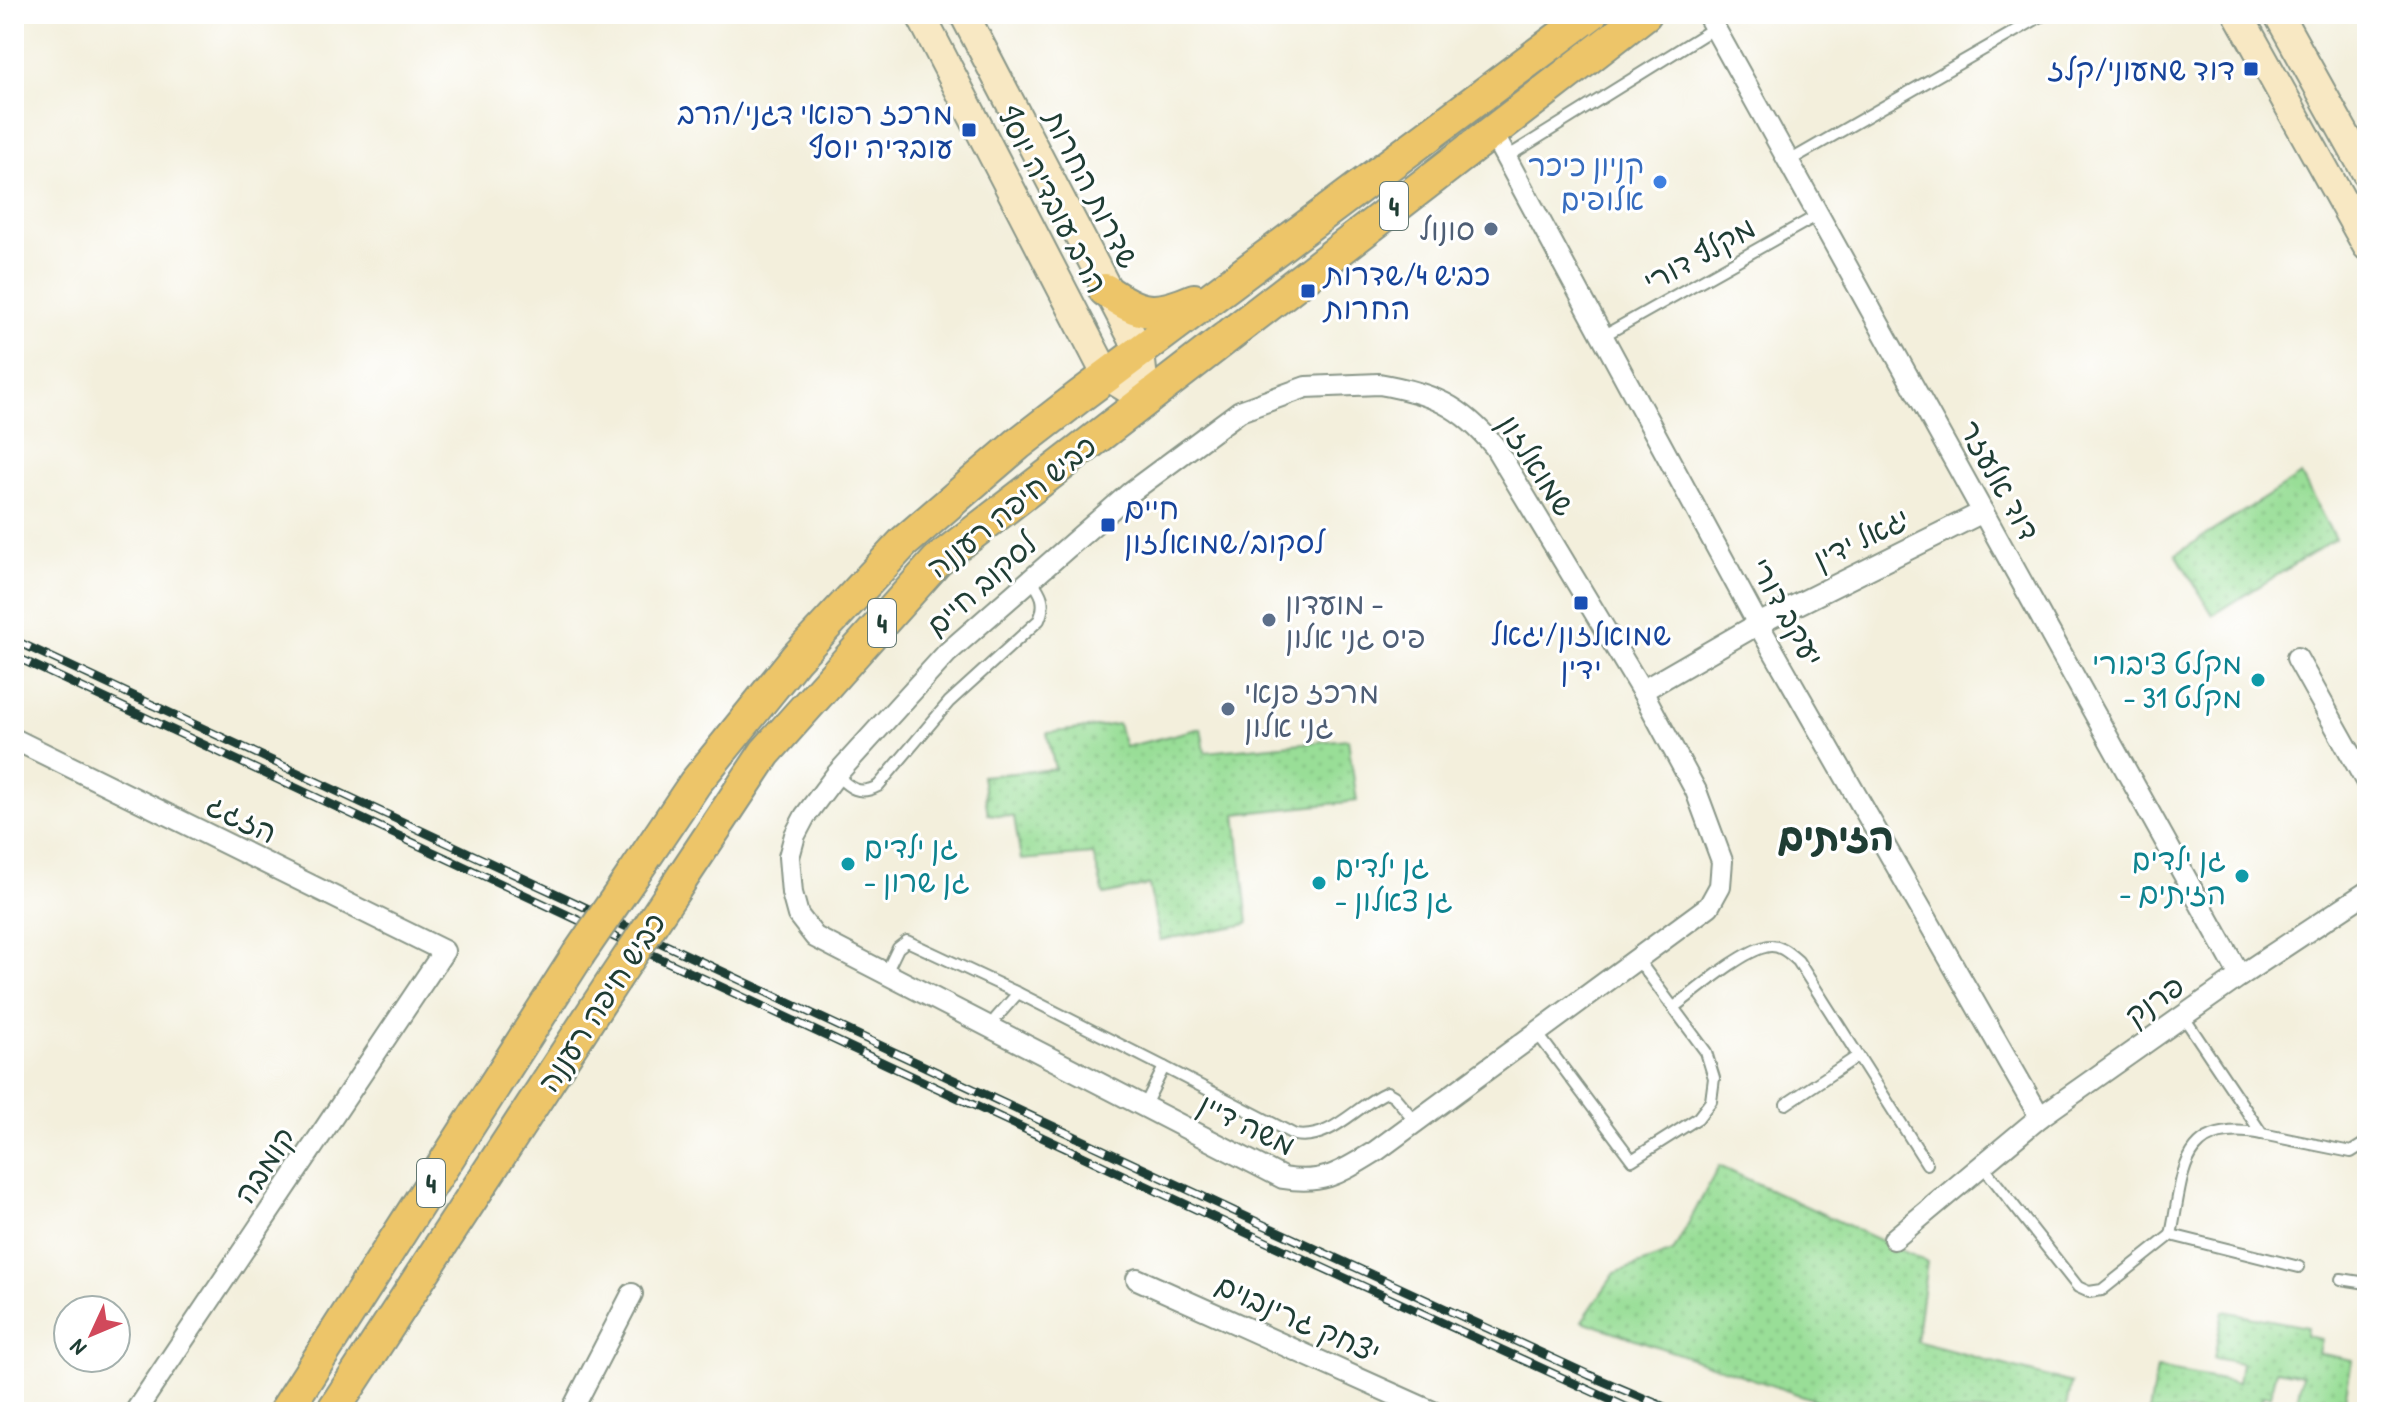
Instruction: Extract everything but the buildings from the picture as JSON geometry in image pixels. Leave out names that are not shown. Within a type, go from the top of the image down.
[{"type":"highway","name":"כביש חיפה רעננה","points":[[285,1412],[578,955],[695,783],[796,658],[904,542],[1018,444],[1219,289],[1591,14]]},
{"type":"highway","name":"כביש חיפה רעננה","points":[[332,1412],[765,753],[937,561],[1145,399],[1499,144],[1645,14]]},
{"type":"highway","points":[[1105,290],[1127,305],[1149,312],[1169,311],[1219,289]]},
{"type":"main road","name":"הרב עובדיה יוסף","points":[[920,14],[1107,376]]},
{"type":"main road","name":"שדרות החרות","points":[[964,14],[1105,290],[1140,352],[1145,399]]},
{"type":"main road","points":[[2238,14],[2367,246]]},
{"type":"main road","points":[[2278,14],[2367,174]]},
{"type":"main road","points":[[1107,376],[1145,399]]},
{"type":"street","name":"דוד אלעזר","points":[[1711,21],[2240,976]]},
{"type":"street","name":"יעקב דורי","points":[[1499,144],[1758,624],[2040,1117]]},
{"type":"street","name":"שמואלזון","points":[[1306,387],[1379,384],[1420,391],[1460,411],[1478,426],[1495,447],[1642,691]]},
{"type":"street","name":"לסקוב חיים","points":[[836,775],[947,653],[1131,492],[1240,411],[1306,387]]},
{"type":"street","name":"יגאל ידין","points":[[1642,691],[1758,624],[1983,512]]},
{"type":"street","points":[[2297,658],[2367,783]]},
{"type":"street","name":"משה דיין","points":[[836,775],[805,816],[795,835],[789,857],[792,893],[798,915],[815,937],[1283,1178],[1305,1182],[1324,1180],[1376,1151],[1709,906],[1720,886],[1722,861],[1712,828],[1696,791],[1642,691]]},
{"type":"street","name":"הזגג","points":[[14,739],[444,951]]},
{"type":"street","name":"פרנק","points":[[1894,1239],[2040,1117],[2240,976],[2367,892]]},
{"type":"street","name":"קומבה","points":[[135,1412],[444,951]]},
{"type":"street","name":"יצחק גרינבוים","points":[[1137,1279],[1433,1412]]},
{"type":"street","points":[[571,1412],[632,1294]]},
{"type":"lane","points":[[1789,161],[2045,14]]},
{"type":"lane","points":[[1499,144],[1711,21]]},
{"type":"lane","name":"מקלף דורי","points":[[1603,336],[1818,215]]},
{"type":"lane","points":[[836,775],[854,791],[868,792],[878,786],[949,702],[1039,620],[1044,609],[1042,594],[1031,579]]},
{"type":"lane","points":[[885,975],[898,948],[907,941],[1018,993],[1295,1135],[1309,1138],[1323,1133],[1387,1092],[1416,1122]]},
{"type":"lane","points":[[1674,1007],[1750,953],[1767,946],[1785,949],[1798,961],[1927,1164]]},
{"type":"lane","points":[[1537,1033],[1632,1160],[1698,1118],[1711,1101],[1714,1078],[1706,1052],[1638,960]]},
{"type":"lane","points":[[991,1029],[996,1018],[1018,993]]},
{"type":"lane","points":[[2183,1016],[2262,1134]]},
{"type":"lane","points":[[1786,1104],[1858,1056]]},
{"type":"lane","points":[[1144,1107],[1164,1067]]},
{"type":"lane","points":[[1982,1165],[2078,1287],[2089,1292],[2102,1290],[2171,1235],[2187,1158],[2201,1140],[2243,1131],[2351,1152],[2367,1142]]},
{"type":"lane","points":[[2171,1235],[2299,1267]]},
{"type":"lane","points":[[2341,1279],[2367,1283]]},
{"type":"green space","points":[[2301,475],[2335,539],[2213,615],[2176,554]]},
{"type":"green space","points":[[1118,724],[1125,747],[1201,728],[1205,752],[1348,739],[1357,801],[1236,814],[1248,924],[1160,940],[1149,885],[1104,895],[1093,854],[1021,860],[1014,817],[988,814],[982,776],[1055,769],[1047,733]]},
{"type":"green space","points":[[1719,1166],[1927,1262],[1916,1341],[2071,1383],[2065,1412],[1850,1412],[1582,1321],[1615,1273],[1673,1252]]},
{"type":"green space","points":[[2223,1311],[2307,1327],[2306,1336],[2321,1339],[2318,1353],[2352,1360],[2343,1410],[2297,1401],[2302,1375],[2276,1370],[2270,1396],[2263,1395],[2259,1412],[2149,1412],[2157,1368],[2238,1383],[2241,1363],[2214,1358]]},
{"type":"railway","points":[[14,640],[1253,1220],[1676,1412]]},
{"type":"railway","points":[[14,656],[1247,1233],[1637,1412]]},
{"type":"place","name":"דוד שמעוני/קלז","points":[[2251,69]]},
{"type":"place","name":"מרכז רפואי דגני/הרב עובדיה יוסף","points":[[969,130]]},
{"type":"place","name":"קניון כיכר אלופים","points":[[1660,182]]},
{"type":"place","name":"סונול","points":[[1491,229]]},
{"type":"place","name":"כביש 4/שדרות החרות","points":[[1308,291]]},
{"type":"place","name":"חיים לסקוב/שמואלזון","points":[[1108,525]]},
{"type":"place","name":"שמואלזון/יגאל ידין","points":[[1581,603]]},
{"type":"place","name":"מועדון - פיס גני אלון","points":[[1269,620]]},
{"type":"place","name":"מקלט ציבורי - מקלט 31","points":[[2258,680]]},
{"type":"place","name":"מרכז פנאי גני אלון","points":[[1228,709]]},
{"type":"place","name":"גן ילדים - גן שרון","points":[[848,864]]},
{"type":"place","name":"גן ילדים - הזיתים","points":[[2242,876]]},
{"type":"place","name":"גן ילדים - גן צאלון","points":[[1319,883]]},
{"type":"district","name":"הזיתים","points":[[1836,836]]}]
